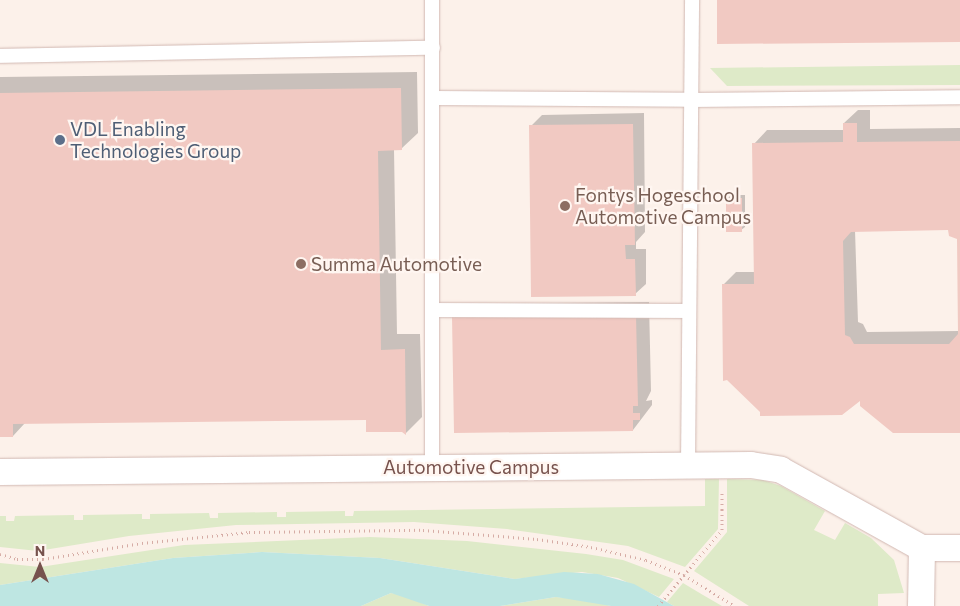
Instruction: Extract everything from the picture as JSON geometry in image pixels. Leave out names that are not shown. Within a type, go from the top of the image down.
[{"type":"street","name":"Automotive Campus","points":[[0,472],[751,465],[781,470],[922,548],[960,548]]},
{"type":"street","points":[[921,606],[922,548]]},
{"type":"lane","points":[[432,0],[434,98],[432,467]]},
{"type":"lane","points":[[688,466],[692,0]]},
{"type":"lane","points":[[0,56],[433,48]]},
{"type":"lane","points":[[434,98],[691,100],[960,97]]},
{"type":"lane","points":[[434,310],[688,311]]},
{"type":"path","points":[[658,606],[722,530],[722,466]]},
{"type":"path","points":[[0,554],[17,559],[43,559],[249,532],[423,530],[591,547],[646,560],[684,576],[735,606]]},
{"type":"green space","points":[[960,65],[960,85],[727,86],[710,68]]},
{"type":"green space","points":[[705,479],[719,479],[718,529],[685,567],[628,546],[507,529],[414,522],[236,525],[129,536],[38,551],[0,547],[0,516],[6,516],[6,521],[14,521],[15,516],[74,515],[74,520],[83,520],[83,515],[142,514],[142,519],[150,519],[150,514],[209,513],[210,518],[218,518],[218,513],[277,512],[277,517],[286,517],[286,512],[345,511],[345,516],[353,516],[354,511],[705,506]]},
{"type":"green space","points":[[727,479],[763,480],[781,486],[825,511],[814,530],[835,540],[845,523],[871,538],[894,560],[904,593],[878,594],[878,606],[749,606],[694,571],[727,532]]},
{"type":"green space","points":[[370,537],[467,541],[586,554],[623,560],[674,579],[659,597],[618,578],[582,572],[515,579],[380,558],[262,552],[173,558],[0,585],[0,563],[40,567],[184,545]]},
{"type":"green space","points":[[683,583],[722,606],[674,606],[667,602]]},
{"type":"green space","points":[[391,593],[403,595],[429,606],[361,606]]},
{"type":"green space","points":[[556,597],[588,600],[611,606],[500,606]]},
{"type":"water","points":[[262,552],[380,558],[515,579],[564,572],[598,574],[634,584],[674,606],[611,606],[556,597],[500,606],[429,606],[391,593],[361,606],[0,606],[0,585],[173,558]]},
{"type":"building","points":[[717,0],[960,0],[960,42],[717,44]]},
{"type":"building","points":[[401,88],[402,150],[378,151],[381,350],[405,349],[406,435],[402,432],[366,432],[366,420],[13,424],[13,437],[0,437],[0,93]]},
{"type":"building","points":[[843,123],[857,123],[857,142],[960,141],[960,433],[893,433],[860,406],[860,401],[842,415],[760,416],[760,412],[727,380],[723,381],[722,284],[754,284],[752,143],[843,142]],"holes":[[[948,230],[949,236],[957,239],[958,334],[949,344],[854,344],[850,337],[845,335],[843,241],[851,232]]]},
{"type":"building","points":[[633,124],[635,245],[625,245],[626,259],[635,259],[636,296],[531,297],[529,125]]},
{"type":"building","points":[[726,198],[742,198],[742,232],[726,232]]},
{"type":"building","points":[[636,315],[638,406],[633,406],[633,413],[640,413],[640,420],[633,420],[633,431],[454,433],[452,317]]},
{"type":"place","name":"VDL Enabling Technologies Group","points":[[60,140]]},
{"type":"place","name":"Fontys Hogeschool Automotive Campus","points":[[565,206]]},
{"type":"place","name":"Summa Automotive","points":[[301,264]]}]
